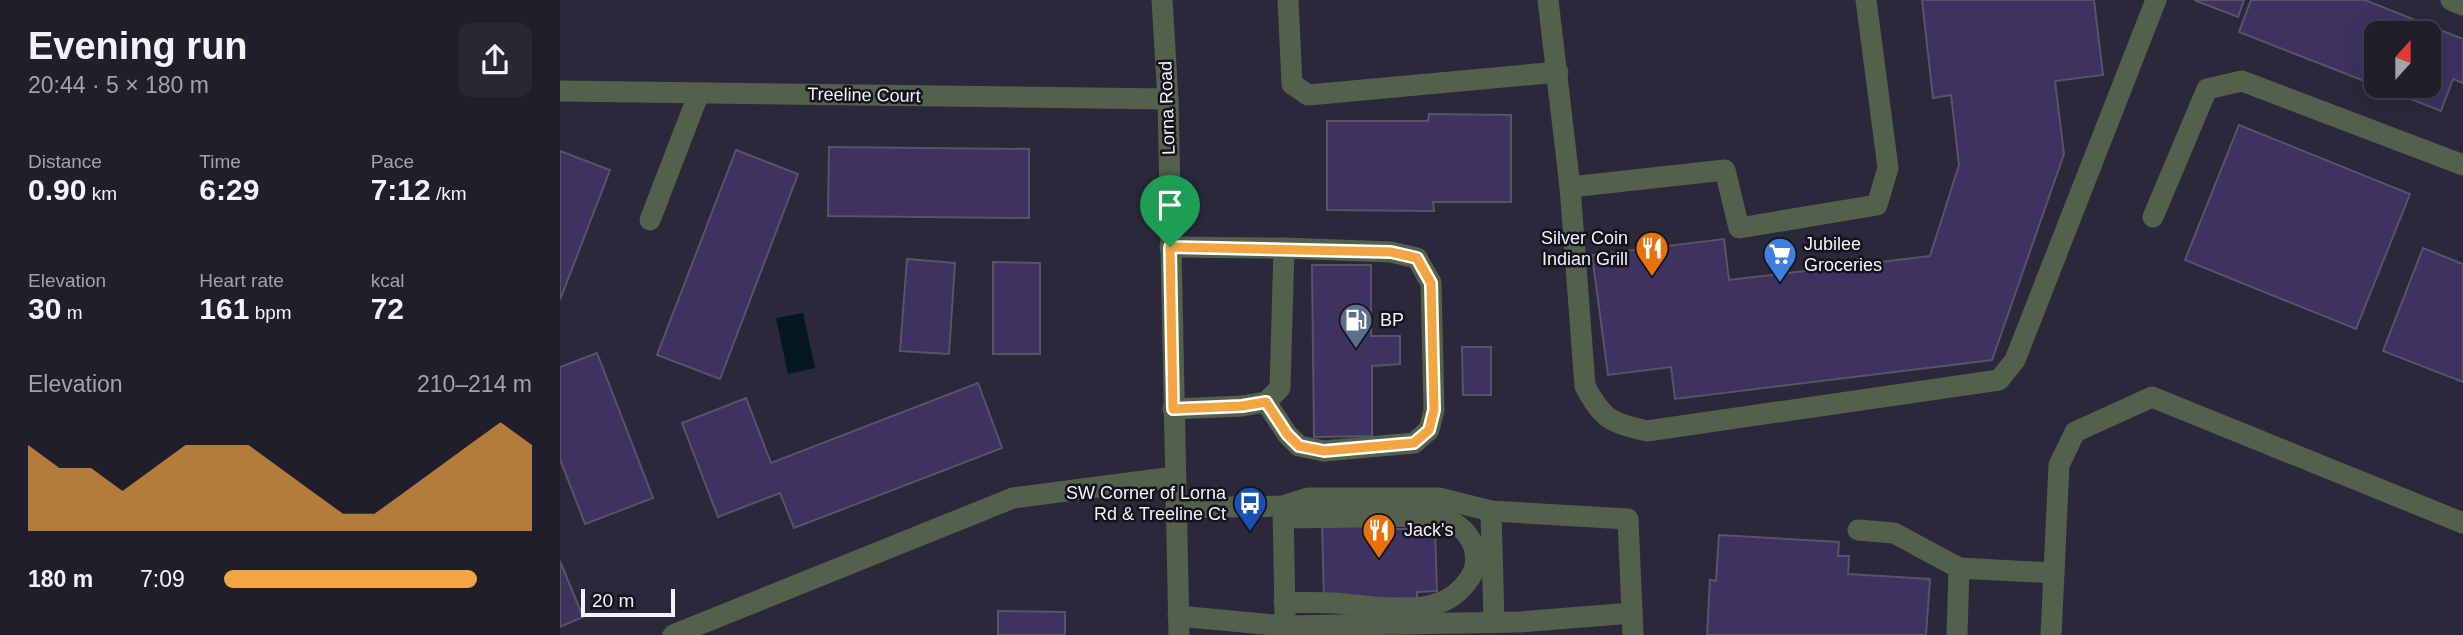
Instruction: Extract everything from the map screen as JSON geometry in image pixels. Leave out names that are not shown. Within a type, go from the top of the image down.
[{"type":"street","name":"Lorna Road","points":[[1163,0],[1168,99],[1178,626]]},
{"type":"street","points":[[1288,0],[1292,84],[1307,95],[1558,72]]},
{"type":"street","points":[[1548,0],[1570,187],[1585,386],[1597,408],[1614,423],[1647,431],[1999,380],[2015,360],[2156,0]]},
{"type":"street","points":[[1570,187],[1725,170],[1739,228],[1877,205],[1888,168],[1866,0]]},
{"type":"street","points":[[2451,0],[2463,5]]},
{"type":"street","points":[[2153,217],[2207,89],[2242,81],[2463,165]]},
{"type":"street","name":"Treeline Court","points":[[560,91],[1168,99]]},
{"type":"street","points":[[650,220],[699,93]]},
{"type":"street","points":[[1170,247],[1391,252],[1417,258],[1431,283],[1434,410],[1429,430],[1414,443],[1324,451],[1299,446],[1287,434],[1266,402]]},
{"type":"street","points":[[1173,409],[1242,406],[1266,402],[1280,388],[1284,248]]},
{"type":"street","points":[[2051,635],[2059,465],[2075,432],[2152,397],[2463,523]]},
{"type":"street","points":[[673,635],[1013,498],[1174,477]]},
{"type":"street","points":[[1283,512],[1308,498],[1439,498],[1490,511],[1628,519],[1633,635]]},
{"type":"street","points":[[1176,508],[1446,518],[1459,525],[1471,541],[1476,555],[1472,575],[1465,585],[1453,597],[1434,605],[1381,608],[1284,602]]},
{"type":"street","points":[[1490,511],[1494,622]]},
{"type":"street","points":[[1283,512],[1285,626]]},
{"type":"street","points":[[1858,530],[1895,533],[1959,568],[2054,573]]},
{"type":"street","points":[[1957,635],[1959,568]]},
{"type":"street","points":[[1178,626],[1494,622],[1632,613]]},
{"type":"water","points":[[803,313],[815,368],[788,374],[776,318]]},
{"type":"building","points":[[1922,0],[2094,0],[2103,75],[2055,81],[2064,154],[1992,360],[1675,399],[1671,367],[1608,375],[1592,255],[1724,239],[1729,280],[1930,256],[1959,165],[1951,95],[1933,98]]},
{"type":"building","points":[[2194,0],[2244,0],[2238,17]]},
{"type":"building","points":[[2251,0],[2365,0],[2418,21],[2364,21],[2364,81],[2239,32]]},
{"type":"building","points":[[2441,30],[2463,39],[2463,83],[2453,79],[2441,111],[2408,98],[2441,98]]},
{"type":"building","points":[[1429,114],[1511,115],[1511,202],[1433,202],[1434,211],[1327,210],[1327,121],[1428,121]]},
{"type":"building","points":[[2239,125],[2410,194],[2356,329],[2185,260]]},
{"type":"building","points":[[829,147],[1029,149],[1029,218],[828,216]]},
{"type":"building","points":[[736,150],[798,174],[720,379],[657,355]]},
{"type":"building","points":[[560,151],[610,170],[560,300]]},
{"type":"building","points":[[2423,248],[2463,264],[2463,382],[2383,351]]},
{"type":"building","points":[[907,259],[955,263],[949,354],[900,351]]},
{"type":"building","points":[[993,262],[1040,263],[1040,354],[993,354]]},
{"type":"building","name":"BP","points":[[1312,265],[1371,265],[1371,336],[1400,336],[1400,364],[1372,366],[1372,436],[1314,437]]},
{"type":"building","points":[[1462,347],[1491,347],[1491,395],[1463,395]]},
{"type":"building","points":[[597,353],[653,498],[585,524],[560,459],[560,367]]},
{"type":"building","points":[[978,383],[1002,448],[794,528],[780,493],[718,517],[682,423],[746,398],[771,463]]},
{"type":"building","name":"Jack's","points":[[1322,522],[1394,522],[1394,529],[1435,529],[1437,591],[1417,592],[1417,598],[1324,600]]},
{"type":"building","points":[[1719,535],[1839,542],[1838,556],[1849,556],[1848,574],[1930,579],[1926,635],[1707,635],[1710,580],[1716,581]]},
{"type":"building","points":[[560,561],[583,617],[560,627]]},
{"type":"building","points":[[998,611],[1065,612],[1065,635],[998,635]]},
{"type":"place","name":"Silver Coin Indian Grill","points":[[1652,278]]},
{"type":"place","name":"Jubilee Groceries","points":[[1780,284]]},
{"type":"place","name":"BP","points":[[1356,350]]},
{"type":"place","name":"SW Corner of Lorna Rd & Treeline Ct","points":[[1250,533]]},
{"type":"place","name":"Jack's","points":[[1379,560]]},
{"type":"route","points":[[1170,247],[1391,252],[1417,258],[1431,283],[1434,410],[1429,430],[1414,443],[1324,451],[1299,446],[1287,434],[1266,402],[1242,406],[1173,409],[1170,247]]}]
